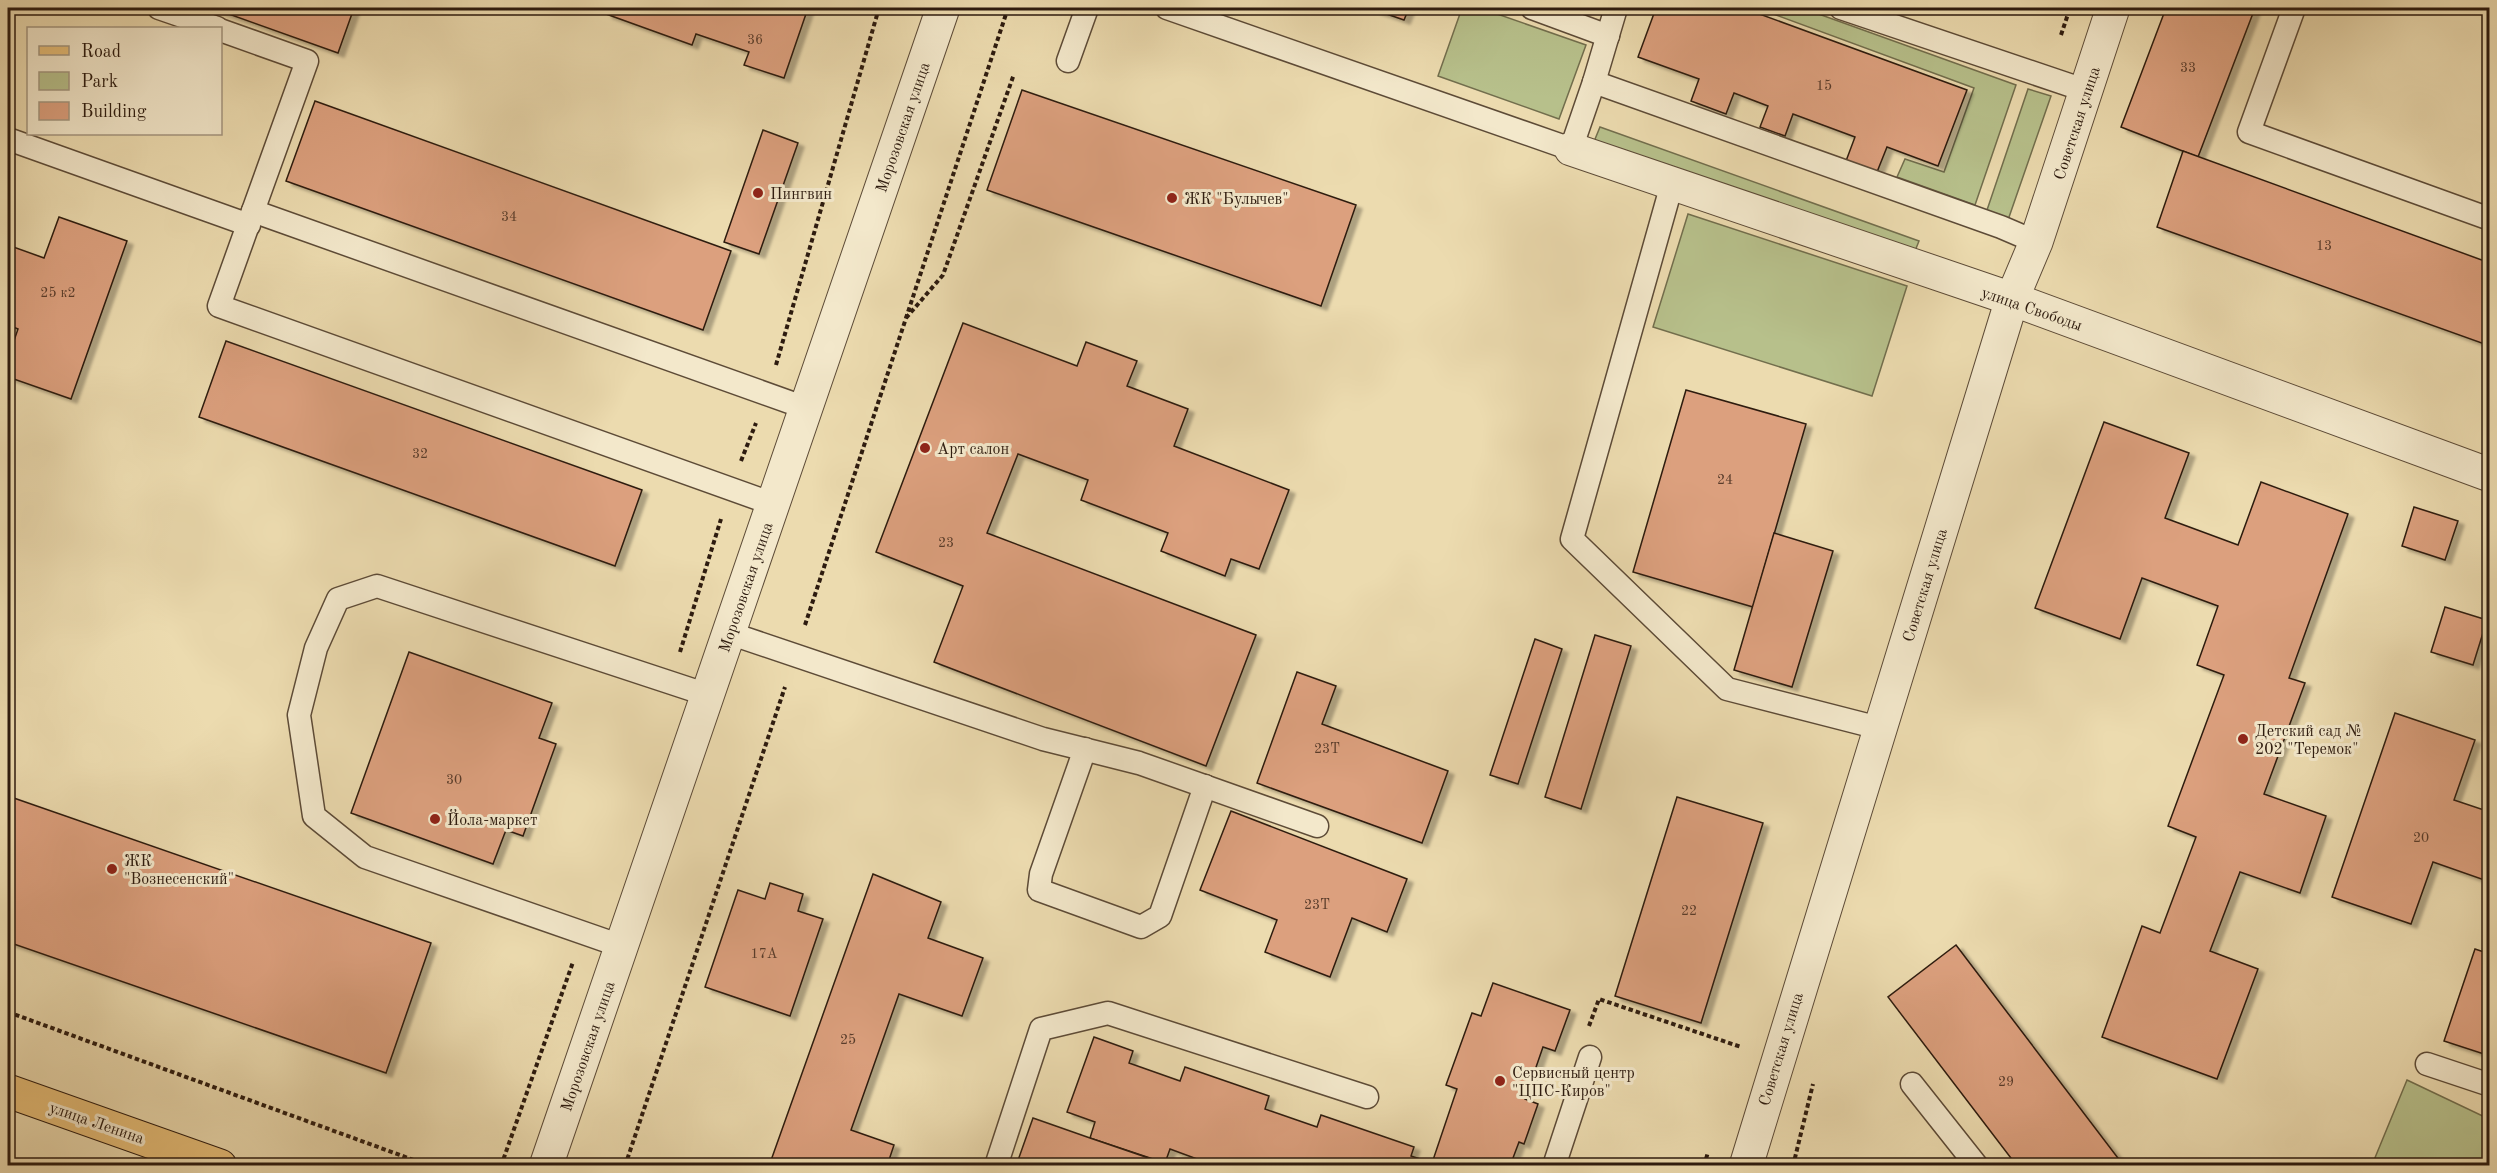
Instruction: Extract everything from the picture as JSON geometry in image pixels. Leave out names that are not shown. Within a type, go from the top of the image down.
[{"type":"main road","name":"улица Ленина","points":[[8,1091],[220,1166]]},
{"type":"street","name":"Морозовская улица","points":[[546,1166],[943,8]]},
{"type":"street","name":"Советская улица","points":[[1746,1166],[2012,299],[2036,242],[2113,8]]},
{"type":"street","name":"улица Свободы","points":[[1571,149],[2012,299],[2490,476]]},
{"type":"lane","points":[[159,8],[213,27]]},
{"type":"lane","points":[[1068,61],[1087,8]]},
{"type":"lane","points":[[1167,8],[1571,149],[1616,8]]},
{"type":"lane","points":[[1532,8],[1608,36]]},
{"type":"lane","points":[[1841,8],[2087,91]]},
{"type":"lane","points":[[2294,8],[2249,132],[2490,219]]},
{"type":"lane","points":[[222,30],[308,61],[219,306],[773,504]]},
{"type":"lane","points":[[1594,82],[2001,227],[2036,242]]},
{"type":"lane","points":[[8,138],[251,218],[806,408]]},
{"type":"lane","points":[[1672,184],[1572,539],[1727,689],[1879,728]]},
{"type":"lane","points":[[621,946],[365,857],[314,816],[299,715],[316,648],[338,599],[377,586],[708,694]]},
{"type":"lane","points":[[729,633],[1043,739],[1139,763],[1317,826]]},
{"type":"lane","points":[[1084,749],[1041,874],[1039,890],[1141,927],[1160,916],[1205,786]]},
{"type":"lane","points":[[996,1166],[1041,1029],[1108,1012],[1367,1097]]},
{"type":"lane","points":[[1554,1166],[1590,1058]]},
{"type":"lane","points":[[2427,1064],[2490,1085]]},
{"type":"lane","points":[[1912,1084],[1977,1166]]},
{"type":"path","points":[[670,682],[730,488],[768,394],[879,8]]},
{"type":"path","points":[[625,1166],[1008,8]]},
{"type":"path","points":[[904,321],[943,275],[1014,74]]},
{"type":"path","points":[[501,1166],[583,933]]},
{"type":"path","points":[[8,1012],[430,1166]]},
{"type":"path","points":[[1704,1036],[1741,1047]]},
{"type":"green space","points":[[1462,8],[1480,8],[1586,45],[1559,119],[1438,76]]},
{"type":"green space","points":[[1757,8],[1802,8],[2016,85],[1975,205],[1897,177],[1905,159],[1944,172],[1974,88]]},
{"type":"green space","points":[[2028,89],[2051,96],[2008,220],[1986,213]]},
{"type":"green space","points":[[1600,127],[1919,241],[1913,256],[1593,144]]},
{"type":"green space","points":[[1688,214],[1907,286],[1872,396],[1653,327]]},
{"type":"green space","points":[[2407,1080],[2489,1119],[2489,1165],[2372,1165]]},
{"type":"building","points":[[212,8],[354,8],[338,53]]},
{"type":"building","points":[[608,8],[808,8],[784,78],[744,65],[749,52],[696,34],[692,45],[606,14]]},
{"type":"building","points":[[1376,8],[1409,8],[1404,20],[1375,10]]},
{"type":"building","points":[[1656,8],[1743,8],[1967,90],[1938,166],[1887,147],[1877,172],[1846,161],[1855,137],[1793,114],[1785,136],[1760,127],[1768,106],[1734,93],[1726,114],[1691,101],[1699,79],[1638,57]]},
{"type":"building","points":[[2166,8],[2255,8],[2198,157],[2121,127]]},
{"type":"building","name":"ЖК \"Булычев\"","points":[[1022,90],[1356,205],[1321,306],[987,190]]},
{"type":"building","points":[[315,101],[731,251],[703,330],[286,181]]},
{"type":"building","points":[[763,130],[798,143],[759,254],[724,242]]},
{"type":"building","points":[[2183,151],[2490,263],[2490,346],[2157,227]]},
{"type":"building","points":[[59,217],[127,241],[71,399],[8,377],[8,358],[18,329],[8,325],[8,245],[44,258]]},
{"type":"building","points":[[963,323],[1077,366],[1086,342],[1137,361],[1127,386],[1188,409],[1174,446],[1289,490],[1259,569],[1231,559],[1225,576],[1161,551],[1168,533],[1081,500],[1088,480],[1018,454],[987,533],[1256,635],[1206,766],[934,662],[963,586],[876,552]]},
{"type":"building","points":[[226,341],[642,490],[615,566],[199,417]]},
{"type":"building","points":[[1686,390],[1806,424],[1753,607],[1633,572]]},
{"type":"building","name":"Детский сад № 202 \"Теремок\"","points":[[2104,422],[2189,453],[2165,518],[2238,545],[2261,482],[2348,514],[2289,678],[2305,683],[2264,794],[2326,816],[2300,893],[2240,872],[2210,951],[2258,969],[2217,1079],[2102,1037],[2142,926],[2160,933],[2196,837],[2168,826],[2224,675],[2197,665],[2218,606],[2142,578],[2120,639],[2035,608]]},
{"type":"building","points":[[2414,507],[2458,521],[2445,560],[2402,546]]},
{"type":"building","points":[[1774,533],[1833,551],[1792,687],[1734,670]]},
{"type":"building","points":[[2445,607],[2487,620],[2473,665],[2431,652]]},
{"type":"building","points":[[1595,635],[1631,646],[1581,809],[1545,797]]},
{"type":"building","points":[[1535,639],[1562,649],[1518,784],[1490,775]]},
{"type":"building","points":[[409,652],[552,703],[539,738],[556,744],[523,836],[506,830],[493,864],[351,813]]},
{"type":"building","points":[[1297,672],[1336,686],[1322,724],[1448,771],[1422,843],[1257,783]]},
{"type":"building","points":[[2395,713],[2475,740],[2454,800],[2490,812],[2490,882],[2433,862],[2411,924],[2332,897]]},
{"type":"building","name":"ЖК \"Вознесенский\"","points":[[8,796],[431,943],[386,1073],[8,942]]},
{"type":"building","points":[[1677,797],[1763,823],[1701,1023],[1615,996]]},
{"type":"building","points":[[1231,811],[1407,879],[1387,932],[1352,918],[1330,977],[1265,952],[1277,920],[1200,890]]},
{"type":"building","points":[[873,874],[941,902],[928,938],[983,958],[962,1016],[899,994],[851,1130],[894,1145],[887,1166],[769,1166]]},
{"type":"building","points":[[770,883],[803,894],[798,911],[823,919],[790,1016],[705,987],[738,890],[765,899]]},
{"type":"building","points":[[1956,945],[2124,1166],[2017,1166],[1888,997]]},
{"type":"building","points":[[2475,949],[2490,954],[2490,1056],[2444,1041]]},
{"type":"building","points":[[1493,983],[1570,1010],[1555,1051],[1543,1047],[1525,1099],[1538,1104],[1524,1144],[1519,1142],[1510,1166],[1216,1166],[1170,1149],[1165,1163],[1090,1138],[1095,1122],[1067,1112],[1094,1037],[1133,1051],[1129,1063],[1180,1081],[1185,1067],[1269,1096],[1265,1109],[1317,1127],[1321,1115],[1414,1147],[1411,1156],[1432,1163],[1457,1089],[1446,1085],[1472,1013],[1481,1016]]},
{"type":"building","points":[[1033,1118],[1090,1138],[1172,1166],[1016,1166]]},
{"type":"place","name":"Пингвин","points":[[758,193]]},
{"type":"place","name":"ЖК \"Булычев\"","points":[[1172,198]]},
{"type":"place","name":"Арт салон","points":[[925,448]]},
{"type":"place","name":"Детский сад № 202 \"Теремок\"","points":[[2243,739]]},
{"type":"place","name":"Йола-маркет","points":[[435,819]]},
{"type":"place","name":"ЖК \"Вознесенский\"","points":[[112,869]]},
{"type":"place","name":"Сервисный центр \"ЦПС-Киров\"","points":[[1500,1081]]}]
